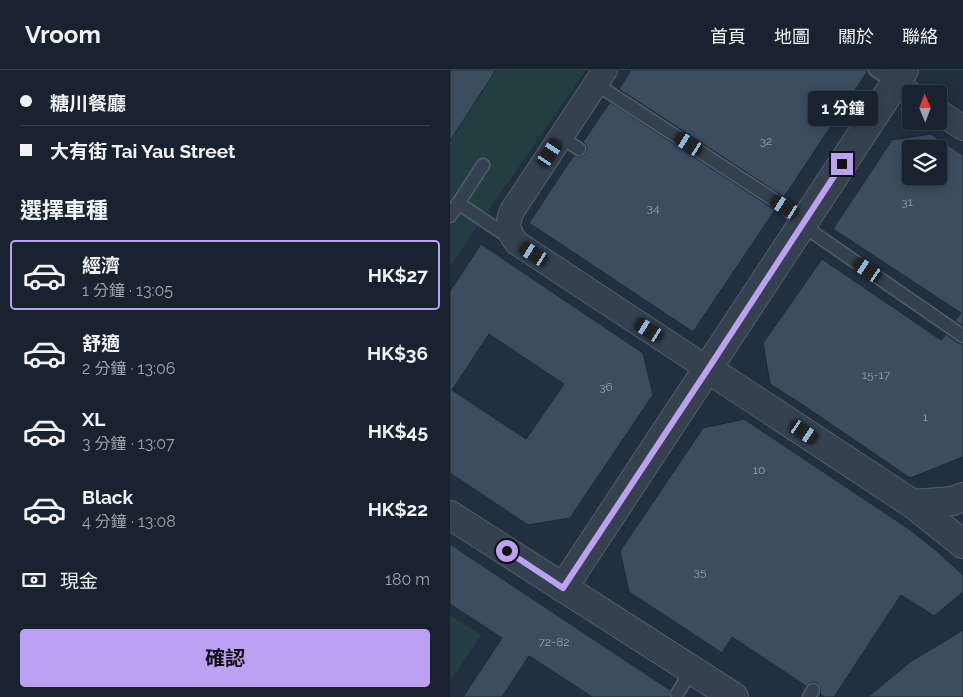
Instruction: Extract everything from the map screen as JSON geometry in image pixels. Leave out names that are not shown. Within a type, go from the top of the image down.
[{"type":"street","points":[[601,77],[570,143],[512,211],[509,218],[513,235],[708,369],[912,504],[963,544]]},
{"type":"street","points":[[563,588],[897,79]]},
{"type":"street","points":[[948,118],[963,128]]},
{"type":"street","points":[[912,504],[952,501],[963,497]]},
{"type":"street","points":[[450,515],[734,697]]},
{"type":"lane","points":[[601,77],[785,207],[802,225],[963,336]]},
{"type":"lane","points":[[450,216],[483,165]]},
{"type":"lane","points":[[458,203],[513,235]]},
{"type":"lane","points":[[677,694],[692,670]]},
{"type":"green space","points":[[450,70],[586,70],[450,266]]},
{"type":"green space","points":[[450,615],[481,635],[450,681]]},
{"type":"building","points":[[450,70],[496,70],[450,141]]},
{"type":"building","points":[[631,70],[867,70],[867,72],[784,197],[619,89]]},
{"type":"building","points":[[610,102],[775,210],[693,332],[529,223],[574,155],[579,157],[585,154],[587,149],[583,142]]},
{"type":"building","points":[[931,134],[940,140],[902,140],[902,185],[947,185],[947,144],[963,155],[963,326],[955,321],[961,313],[833,229],[892,140]]},
{"type":"building","points":[[481,244],[643,353],[653,395],[570,518],[528,525],[450,473],[450,291]],"holes":[[[489,334],[564,384],[526,439],[452,390]]]},
{"type":"building","points":[[822,259],[941,340],[946,334],[958,343],[963,344],[963,457],[910,478],[770,384],[763,343]]},
{"type":"building","points":[[744,419],[909,529],[963,575],[963,592],[934,616],[901,595],[834,697],[824,697],[820,694],[821,689],[817,683],[812,682],[806,686],[732,637],[722,653],[629,592],[620,551],[703,428]]},
{"type":"building","points":[[450,544],[670,690],[670,697],[592,697],[529,656],[502,697],[463,697],[502,638],[450,604]]},
{"type":"building","points":[[963,630],[963,697],[868,697],[910,662]]},
{"type":"route","points":[[507,551],[563,588],[842,164]]}]
